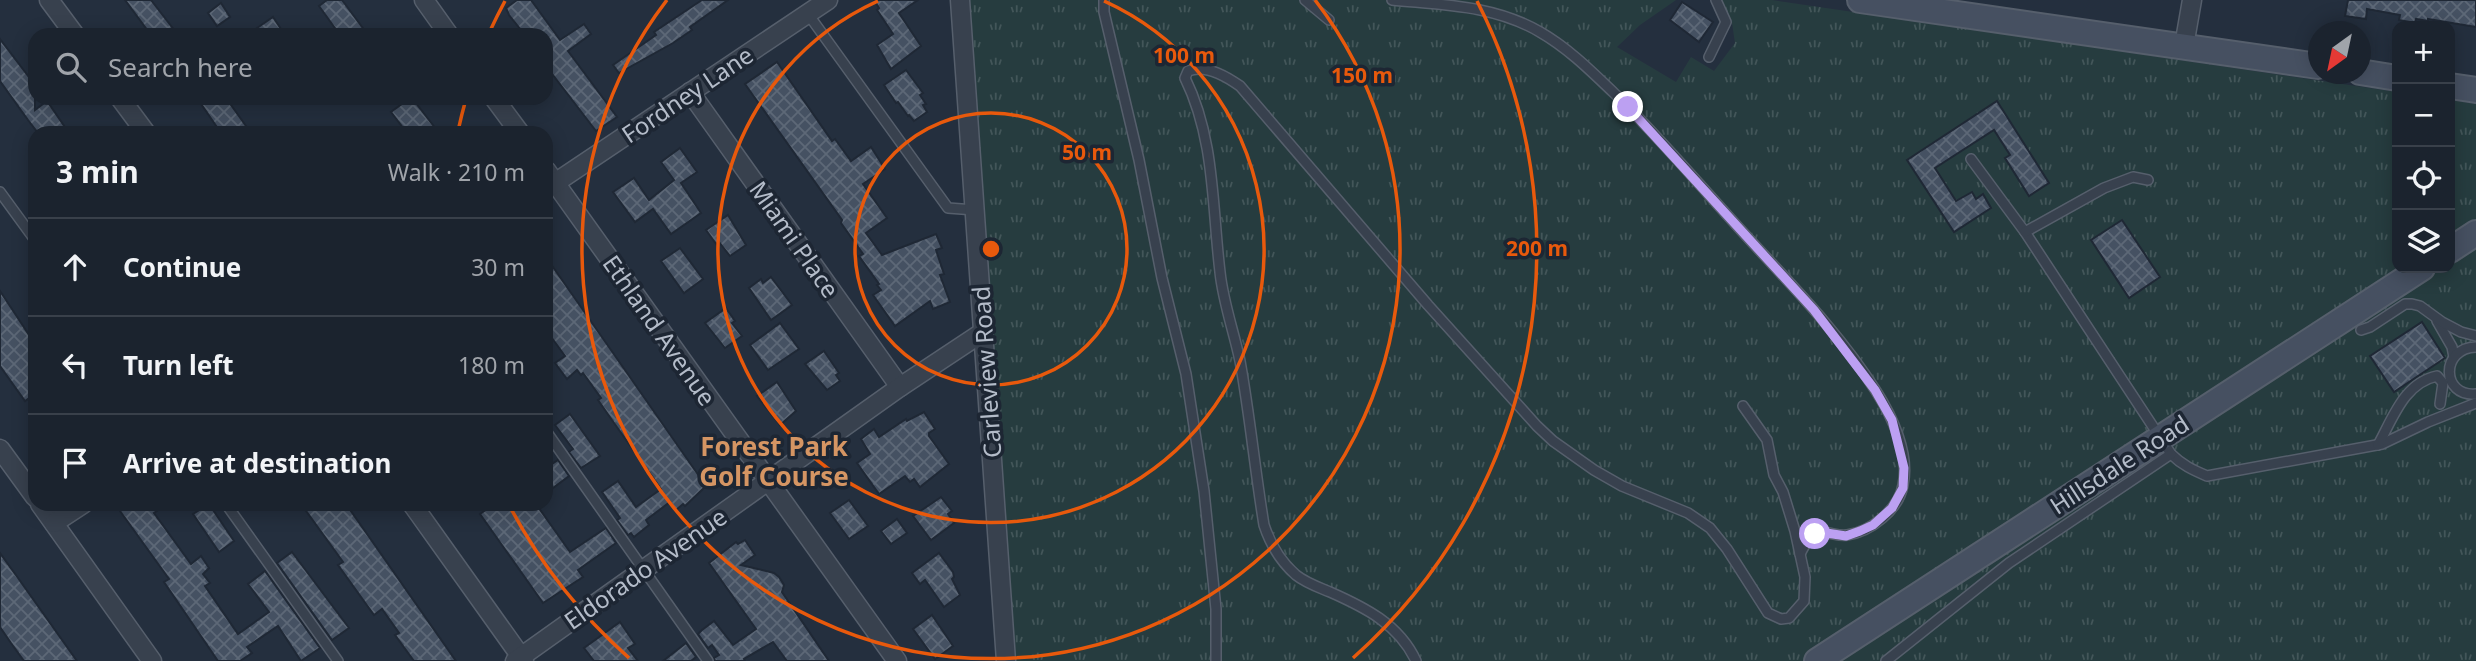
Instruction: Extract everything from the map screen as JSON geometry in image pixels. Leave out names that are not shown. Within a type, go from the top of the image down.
[{"type":"main road","points":[[1860,0],[2308,64]]},
{"type":"main road","points":[[2371,74],[2392,77]]},
{"type":"main road","points":[[2455,87],[2476,90]]},
{"type":"main road","points":[[2455,247],[2476,233]]},
{"type":"main road","name":"Hillsdale Road","points":[[1817,661],[2166,446],[2415,273]]},
{"type":"street","points":[[49,0],[70,28]]},
{"type":"street","points":[[424,0],[444,28]]},
{"type":"street","name":"Fordney Lane","points":[[553,178],[690,92],[828,0]]},
{"type":"street","name":"Carleview Road","points":[[960,0],[1006,661]]},
{"type":"street","points":[[2184,46],[2192,0]]},
{"type":"street","name":"Miami Place","points":[[690,92],[900,387]]},
{"type":"street","points":[[125,105],[141,126]]},
{"type":"street","points":[[499,105],[515,126]]},
{"type":"street","name":"Ethland Avenue","points":[[553,185],[897,661]]},
{"type":"street","name":"Eldorado Avenue","points":[[520,659],[900,387],[983,332]]},
{"type":"street","points":[[0,449],[28,487]]},
{"type":"street","points":[[45,511],[152,661]]},
{"type":"street","points":[[54,523],[72,511]]},
{"type":"street","points":[[417,511],[520,659]]},
{"type":"lane","points":[[1104,0],[1104,12],[1139,160],[1162,278],[1186,374],[1204,491],[1216,609],[1216,661]]},
{"type":"lane","points":[[1305,0],[1329,20]]},
{"type":"lane","points":[[1392,0],[1465,6],[1496,13],[1534,29],[1570,53],[1628,107],[1680,162],[1814,310],[1861,370],[1892,420],[1904,468],[1903,488],[1892,508],[1873,525],[1846,536],[1820,532],[1807,541],[1800,555]]},
{"type":"lane","points":[[1709,57],[1726,22],[1716,0]]},
{"type":"lane","points":[[808,14],[948,208],[975,210]]},
{"type":"lane","points":[[1416,661],[1407,646],[1381,618],[1294,573],[1279,556],[1268,536],[1260,503],[1254,439],[1242,373],[1220,274],[1213,185],[1205,129],[1185,78],[1188,71],[1192,69],[1219,73],[1240,86],[1427,305],[1545,433],[1594,470],[1622,486],[1688,513],[1710,528],[1719,537],[1768,613],[1781,620],[1788,618],[1804,601],[1805,577],[1783,492],[1774,475],[1767,440],[1743,405]]},
{"type":"lane","points":[[1971,159],[2025,232],[2166,446],[2182,464],[2207,476],[2378,445],[2476,403]]},
{"type":"lane","points":[[2025,232],[2104,188],[2133,177],[2148,180]]},
{"type":"lane","points":[[0,192],[28,230]]},
{"type":"lane","points":[[2361,330],[2405,304],[2420,306],[2461,332],[2476,336]]},
{"type":"lane","points":[[2432,314],[2446,334],[2454,357]]},
{"type":"lane","points":[[2476,347],[2463,348],[2454,357],[2449,374],[2452,384],[2464,393],[2476,394]]},
{"type":"lane","points":[[2378,445],[2406,394],[2420,383],[2437,376],[2442,383],[2440,404]]},
{"type":"lane","points":[[553,441],[708,661]]},
{"type":"lane","points":[[1886,661],[2009,563],[2166,446]]},
{"type":"lane","points":[[231,511],[338,661]]},
{"type":"green space","points":[[970,0],[1676,0],[1640,25],[1617,47],[1676,82],[1691,57],[1714,71],[1735,43],[1732,23],[1722,0],[1772,0],[2308,79],[2308,84],[2343,84],[2392,91],[2392,273],[2455,273],[2455,101],[2476,104],[2476,661],[1014,661]]},
{"type":"building","points":[[125,0],[151,0],[173,28],[146,28]]},
{"type":"building","points":[[327,0],[342,0],[363,28],[335,28],[319,6]]},
{"type":"building","points":[[517,0],[531,0],[551,28],[519,28],[506,8]]},
{"type":"building","points":[[702,0],[728,0],[690,27],[692,30],[673,43],[619,73],[613,65],[656,35],[654,32]]},
{"type":"building","points":[[874,0],[918,0],[899,13],[921,46],[891,69],[877,45],[893,34],[877,10],[879,8]]},
{"type":"building","points":[[2348,0],[2476,0],[2476,27],[2455,24],[2455,21],[2404,21],[2399,20],[2400,15],[2367,9],[2366,19],[2345,16]]},
{"type":"building","points":[[1682,2],[1713,22],[1699,42],[1670,20]]},
{"type":"building","points":[[221,3],[230,17],[217,26],[208,13]]},
{"type":"building","points":[[273,17],[280,28],[257,28]]},
{"type":"building","points":[[584,24],[591,34],[568,51],[617,117],[596,131],[553,75],[553,30],[560,40]]},
{"type":"building","points":[[0,39],[28,76],[28,105],[35,105],[35,110],[42,105],[50,105],[64,126],[33,126],[0,81]]},
{"type":"building","points":[[777,62],[832,141],[835,139],[851,161],[871,147],[885,169],[863,184],[887,218],[866,233],[882,255],[936,234],[942,248],[936,250],[944,274],[940,275],[950,302],[933,309],[930,301],[895,326],[873,295],[881,290],[877,285],[879,284],[859,256],[863,254],[841,223],[842,220],[745,84]]},
{"type":"building","points":[[906,70],[923,93],[920,95],[926,104],[923,105],[927,112],[914,121],[898,102],[896,103],[884,85]]},
{"type":"building","points":[[1997,101],[2049,183],[2029,196],[2005,158],[2010,155],[1994,130],[1935,168],[1956,201],[1972,192],[1976,199],[1983,194],[1991,208],[1954,232],[1907,160]]},
{"type":"building","points":[[202,105],[231,105],[246,126],[216,126]]},
{"type":"building","points":[[400,105],[417,105],[434,126],[402,126],[391,112]]},
{"type":"building","points":[[680,148],[697,172],[681,183],[701,213],[671,234],[653,209],[635,222],[613,192],[634,178],[649,200],[674,180],[661,162]]},
{"type":"building","points":[[728,215],[746,245],[730,256],[719,242],[716,244],[706,230]]},
{"type":"building","points":[[2122,220],[2160,277],[2129,298],[2091,240]]},
{"type":"building","points":[[680,248],[703,279],[684,293],[661,261]]},
{"type":"building","points":[[553,267],[706,486],[685,506],[683,504],[676,510],[670,502],[646,520],[649,525],[634,537],[631,533],[628,535],[617,520],[620,518],[602,492],[618,481],[636,507],[661,489],[598,400],[601,398],[583,373],[581,375],[577,370],[567,379],[555,363],[565,356],[553,340]]},
{"type":"building","points":[[771,277],[792,305],[771,320],[749,288],[761,279],[763,283]]},
{"type":"building","points":[[0,291],[28,333],[28,399],[25,401],[0,366]]},
{"type":"building","points":[[726,308],[735,321],[732,323],[742,336],[725,348],[705,323]]},
{"type":"building","points":[[2422,322],[2445,358],[2394,392],[2370,356]]},
{"type":"building","points":[[780,323],[799,349],[768,370],[750,345]]},
{"type":"building","points":[[824,351],[839,373],[836,375],[840,381],[827,390],[805,364]]},
{"type":"building","points":[[777,382],[796,411],[780,425],[757,396]]},
{"type":"building","points":[[924,412],[935,429],[929,436],[949,464],[920,487],[914,479],[910,482],[905,476],[879,494],[857,463],[870,454],[861,439],[874,429],[879,437],[906,419],[907,421]]},
{"type":"building","points":[[570,414],[600,456],[581,468],[569,452],[573,449],[555,425]]},
{"type":"building","points":[[558,460],[569,476],[553,488],[553,463]]},
{"type":"building","points":[[941,497],[952,511],[948,514],[954,523],[931,540],[913,516]]},
{"type":"building","points":[[849,500],[868,526],[849,539],[830,513]]},
{"type":"building","points":[[120,511],[157,511],[154,513],[191,564],[201,556],[209,568],[203,574],[210,583],[205,586],[238,634],[269,612],[248,584],[265,571],[320,648],[301,661],[278,626],[247,647],[252,653],[240,661],[218,661],[164,582],[169,579]]},
{"type":"building","points":[[198,511],[214,511],[234,541],[219,552],[193,514]]},
{"type":"building","points":[[306,511],[351,511],[456,661],[414,661],[395,635],[399,633],[382,609],[374,615],[338,565],[343,562]]},
{"type":"building","points":[[484,511],[541,511],[570,552],[606,528],[616,543],[578,570],[583,577],[543,603],[480,514]]},
{"type":"building","points":[[897,519],[907,533],[891,544],[881,531]]},
{"type":"building","points":[[745,540],[755,555],[741,565],[774,573],[779,577],[784,585],[782,592],[829,661],[787,661],[773,642],[744,659],[745,661],[715,661],[714,658],[719,655],[712,645],[708,648],[698,634],[702,630],[714,621],[733,645],[756,629],[709,563],[736,542],[738,544]]},
{"type":"building","points":[[292,552],[349,628],[332,640],[277,563]]},
{"type":"building","points":[[0,553],[77,661],[24,661],[11,643],[0,627]]},
{"type":"building","points":[[939,553],[953,572],[952,579],[960,595],[944,607],[925,580],[920,584],[912,573]]},
{"type":"building","points":[[932,615],[953,646],[935,659],[913,629]]},
{"type":"building","points":[[620,622],[635,644],[628,648],[638,661],[594,661],[584,648]]},
{"type":"building","points":[[686,643],[696,657],[691,661],[663,661]]},
{"type":"district","name":"Forest Park Golf Course","points":[[774,461]]},
{"type":"route","points":[[1628,107],[1814,310],[1861,370],[1892,420],[1899,441],[1904,483],[1892,508],[1873,525],[1846,536],[1820,532],[1815,534]]}]
